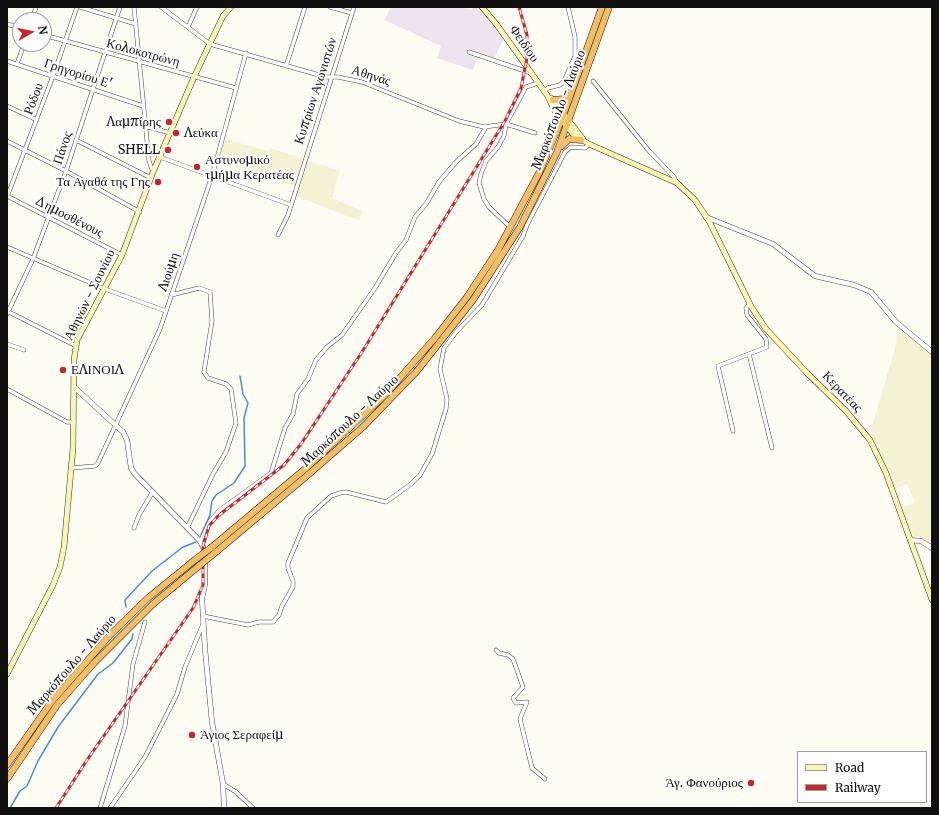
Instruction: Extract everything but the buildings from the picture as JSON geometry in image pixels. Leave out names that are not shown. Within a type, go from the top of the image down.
[{"type":"highway","name":"Μαρκόπουλο - Λαύριο","points":[[7,779],[42,726],[94,663],[153,604],[305,469],[384,396],[453,315],[483,273],[511,228],[539,173],[564,114],[602,7]]},
{"type":"highway","name":"Μαρκόπουλο - Λαύριο","points":[[214,549],[339,449],[388,402],[417,371],[459,320],[489,278],[520,227],[557,152],[567,128],[609,7]]},
{"type":"highway","points":[[554,100],[566,97],[574,86]]},
{"type":"highway","points":[[557,152],[566,141],[572,138],[581,140]]},
{"type":"highway","name":"Μαρκόπουλο - Λαύριο","points":[[7,765],[52,701],[110,635],[148,598],[200,562]]},
{"type":"main road","name":"Αθηνών - Σουνίου","points":[[7,674],[53,585],[60,567],[66,533],[72,468],[76,346],[79,334],[105,290],[122,255],[140,212],[151,178],[194,77],[223,16],[231,7]]},
{"type":"main road","name":"Φειδίου","points":[[482,7],[498,25],[546,93]]},
{"type":"main road","points":[[546,93],[554,100],[569,121],[589,144]]},
{"type":"main road","points":[[546,93],[561,121]]},
{"type":"main road","name":"Κερατέας","points":[[561,121],[581,140],[677,183],[692,196],[706,217],[750,304],[778,342],[846,411],[867,435],[886,473],[932,600]]},
{"type":"street","name":"Ρόδου","points":[[7,197],[26,150],[77,7]]},
{"type":"street","points":[[80,7],[136,24]]},
{"type":"street","name":"Πάνος","points":[[7,313],[32,259],[66,171],[94,90],[120,7]]},
{"type":"street","points":[[134,7],[149,161],[154,172]]},
{"type":"street","name":"Αθηνάς","points":[[161,7],[210,44],[246,53],[286,66],[331,77],[345,78],[362,82],[459,121],[486,127],[506,124]]},
{"type":"street","points":[[188,27],[198,7]]},
{"type":"street","points":[[286,66],[305,7]]},
{"type":"street","points":[[330,7],[352,13]]},
{"type":"street","name":"Κυπρίων Αγωνιστών","points":[[278,235],[288,215],[354,7]]},
{"type":"street","points":[[546,93],[548,88],[560,86],[564,81],[575,56],[574,37],[568,7]]},
{"type":"street","name":"Κολοκοτρώνη","points":[[52,37],[236,88]]},
{"type":"street","points":[[17,64],[21,52]]},
{"type":"street","points":[[469,52],[532,74]]},
{"type":"street","name":"Λιούμη","points":[[72,468],[95,466],[160,329],[212,176],[246,53]]},
{"type":"street","name":"Γρηγορίου Ε'","points":[[7,61],[143,106]]},
{"type":"street","points":[[593,81],[649,151],[674,177],[677,183]]},
{"type":"street","points":[[511,228],[489,207],[479,183],[484,165],[501,142],[506,130],[506,124],[526,87],[538,83]]},
{"type":"street","points":[[7,106],[37,120]]},
{"type":"street","points":[[506,124],[535,133]]},
{"type":"street","points":[[145,126],[170,133]]},
{"type":"street","points":[[200,542],[210,521],[220,510],[271,473],[285,428],[293,414],[298,394],[308,379],[316,360],[327,347],[342,335],[406,240],[415,217],[426,204],[439,182],[456,162],[471,150],[482,137],[486,127]]},
{"type":"street","points":[[76,140],[151,178]]},
{"type":"street","points":[[7,141],[66,171],[140,212]]},
{"type":"street","points":[[203,616],[248,625],[259,622],[273,622],[279,615],[282,606],[293,587],[293,581],[288,568],[288,563],[307,518],[331,496],[340,492],[346,492],[386,502],[411,484],[420,475],[432,454],[446,409],[447,399],[440,369],[444,348],[453,336],[482,305],[523,236],[565,152],[571,148],[585,148],[589,144]]},
{"type":"street","points":[[160,157],[291,205]]},
{"type":"street","name":"Δημοσθένους","points":[[7,197],[122,255]]},
{"type":"street","points":[[706,217],[773,244],[815,276],[854,285],[871,292],[896,322],[932,352]]},
{"type":"street","points":[[7,247],[105,290],[166,311]]},
{"type":"street","points":[[171,295],[182,294],[199,288],[210,292],[212,322],[204,372],[208,378],[226,384],[231,389],[236,423],[226,452],[213,474],[187,528]]},
{"type":"street","points":[[733,431],[718,366],[725,362],[764,349],[768,345],[766,339],[746,315],[746,308],[750,304]]},
{"type":"street","points":[[7,313],[76,346]]},
{"type":"street","points":[[7,344],[24,350]]},
{"type":"street","points":[[749,354],[772,448]]},
{"type":"street","points":[[74,387],[123,432],[127,440],[131,468],[152,493],[187,528],[203,547]]},
{"type":"street","points":[[7,389],[67,422],[74,422]]},
{"type":"street","points":[[134,528],[139,515],[152,493]]},
{"type":"street","points":[[910,540],[921,541],[932,548]]},
{"type":"street","points":[[200,562],[206,574],[202,598],[203,616],[212,722],[224,784],[224,808]]},
{"type":"street","points":[[100,808],[125,726],[133,664],[145,622]]},
{"type":"street","points":[[110,808],[144,757],[172,705],[197,636],[204,623]]},
{"type":"street","points":[[496,650],[513,659],[523,687],[513,698],[516,703],[527,702],[520,719],[532,768],[545,779]]},
{"type":"street","points":[[224,784],[236,792],[253,808]]},
{"type":"shaded area","points":[[391,7],[459,7],[471,10],[474,7],[478,7],[504,39],[494,58],[480,53],[473,70],[437,58],[441,46],[384,20]]},
{"type":"shaded area","points":[[225,139],[269,151],[270,148],[340,171],[332,198],[363,211],[359,221],[296,196],[299,187],[235,166],[237,158],[221,153]]},
{"type":"shaded area","points":[[897,325],[932,355],[932,546],[917,536],[913,536],[901,507],[915,503],[907,484],[895,489],[870,433],[896,345]]},
{"type":"waterway","points":[[201,535],[210,515],[212,501],[216,495],[234,483],[245,466],[244,418],[248,403],[243,394],[240,376]]},
{"type":"waterway","points":[[126,607],[125,600],[152,571],[183,547],[196,542]]},
{"type":"waterway","points":[[10,808],[20,791],[27,786],[38,761],[58,727],[98,674],[113,663],[132,639],[133,634]]},
{"type":"railway","points":[[56,808],[87,760],[193,608],[203,585],[203,546],[209,526],[218,516],[284,465],[301,444],[362,352],[505,121],[521,88],[527,58],[527,35],[519,7]]},
{"type":"place","name":"Λαμπίρης","points":[[169,122]]},
{"type":"place","name":"Λεύκα","points":[[176,133]]},
{"type":"place","name":"SHELL","points":[[168,150]]},
{"type":"place","name":"Αστυνομικό τμήμα Κερατέας","points":[[197,167]]},
{"type":"place","name":"Τα Αγαθά της Γης","points":[[158,182]]},
{"type":"place","name":"ΕΛΙΝΟΙΛ","points":[[63,370]]},
{"type":"place","name":"Άγιος Σεραφείμ","points":[[192,735]]},
{"type":"place","name":"Άγ. Φανούριος","points":[[751,783]]}]
